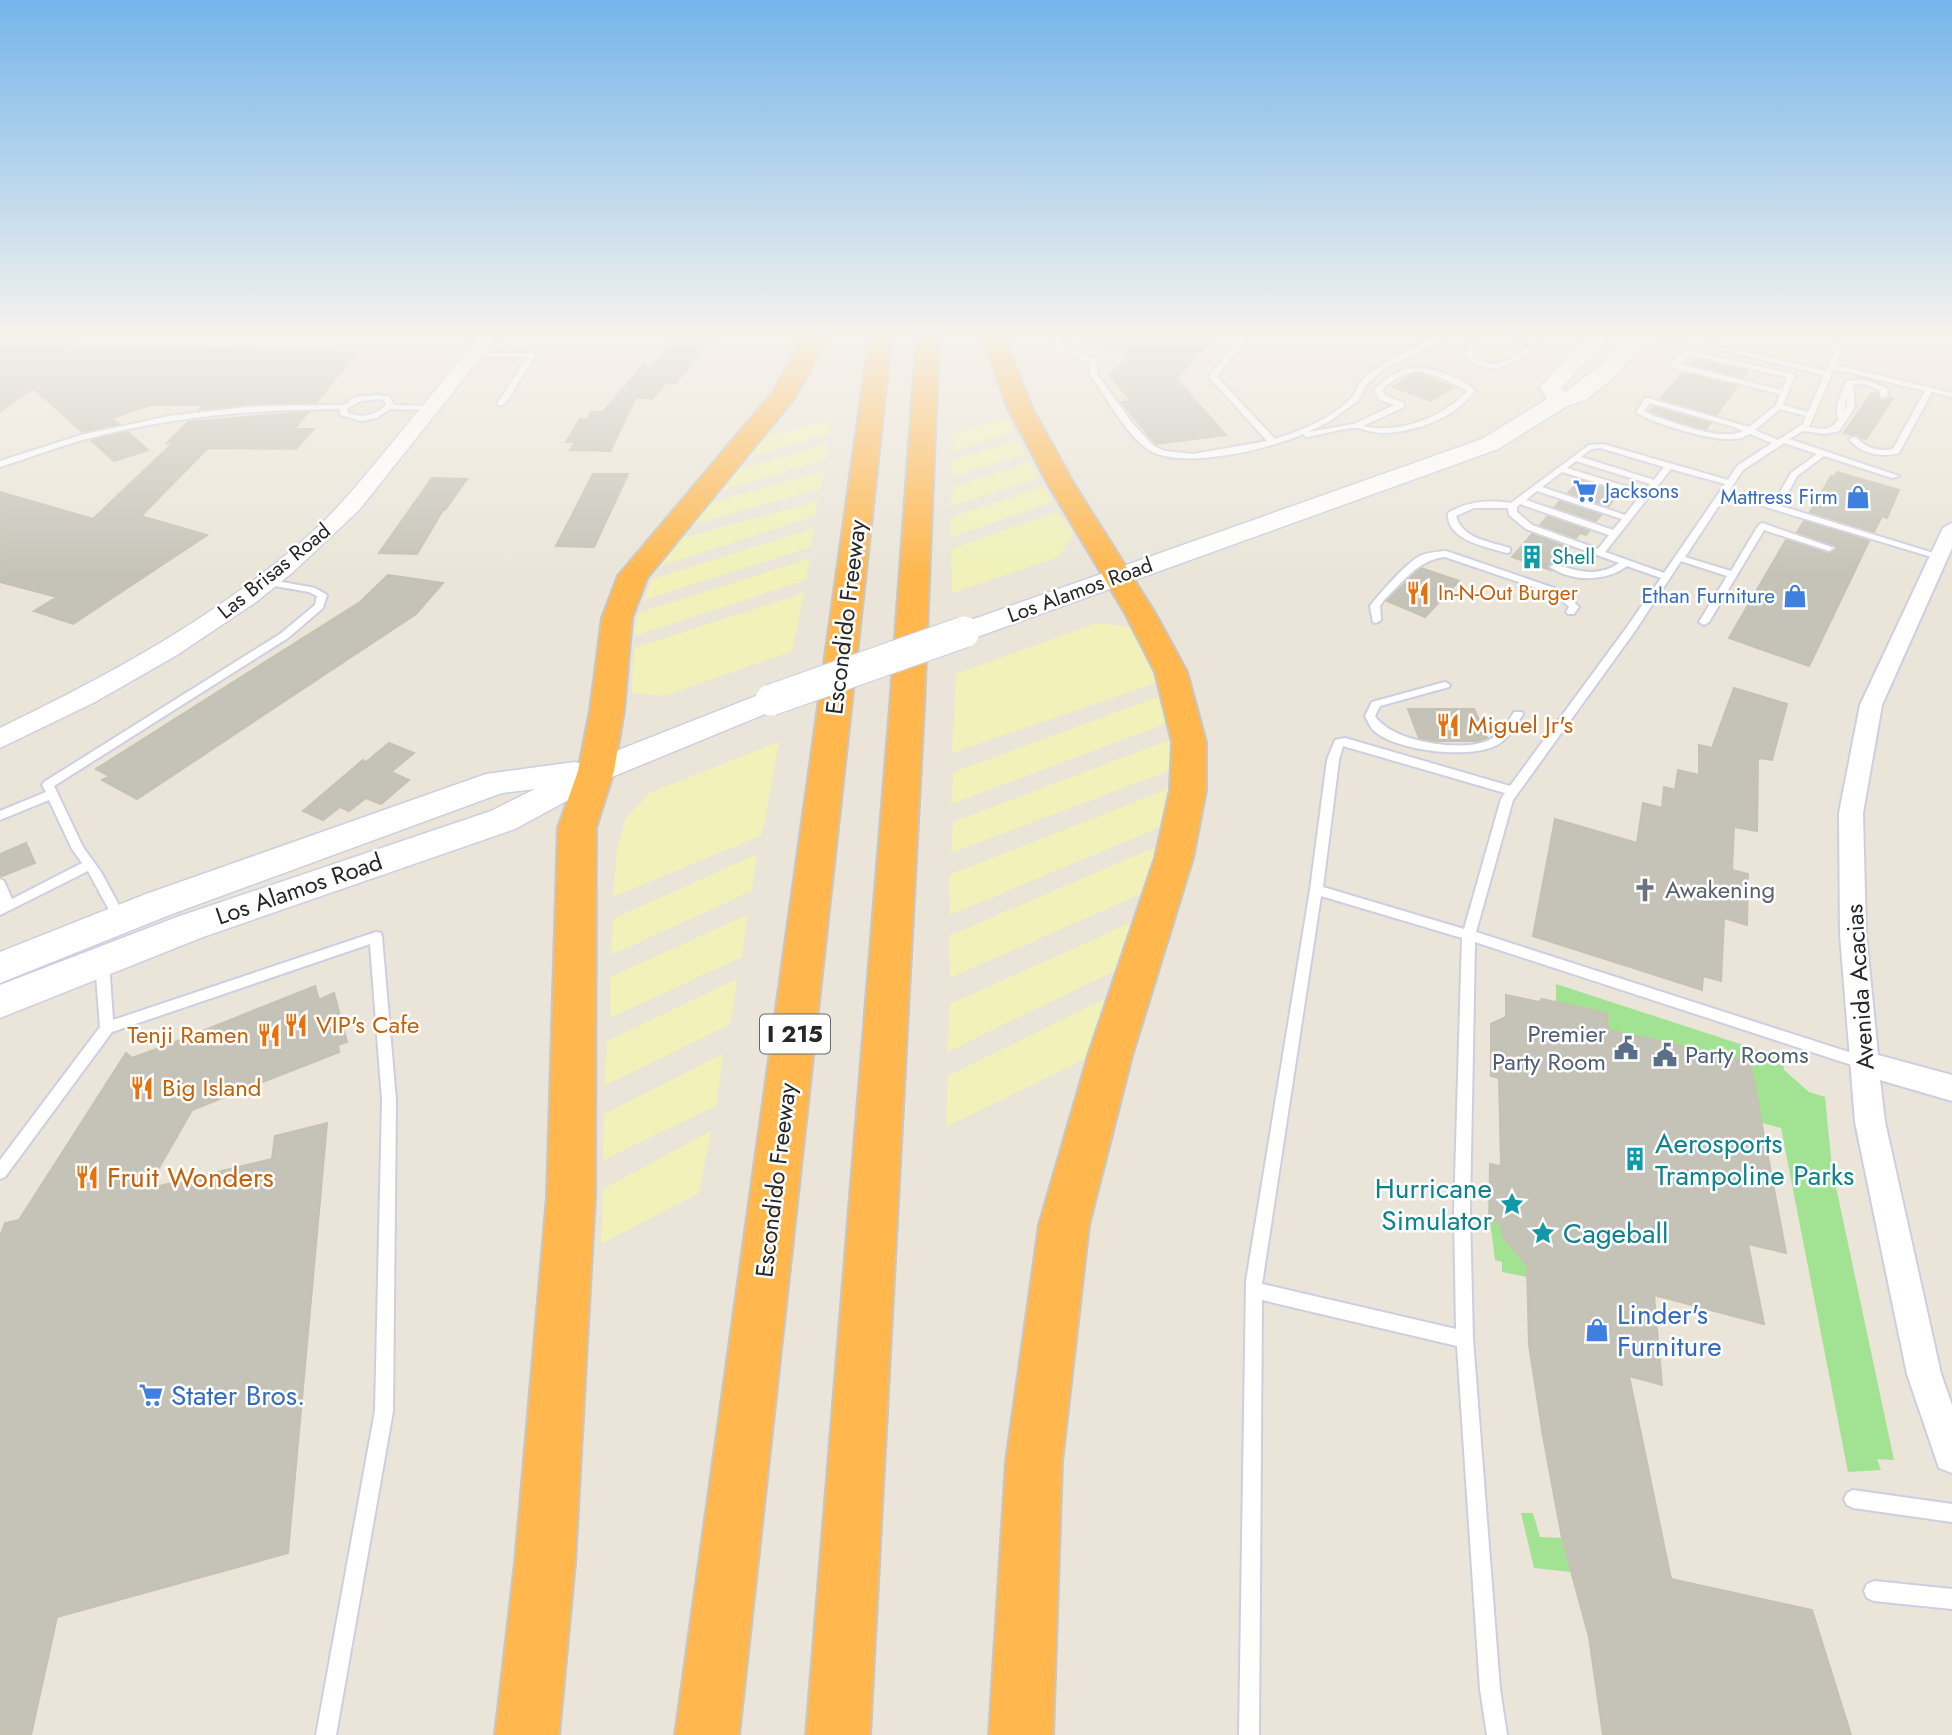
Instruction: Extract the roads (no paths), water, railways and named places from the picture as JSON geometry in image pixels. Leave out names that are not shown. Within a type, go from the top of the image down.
[{"type":"highway","points":[[527,1735],[545,1563],[570,1210],[577,828],[596,771],[607,711],[617,618],[633,576],[768,414]]},
{"type":"highway","name":"Escondido Freeway","points":[[707,1735],[871,414]]},
{"type":"highway","points":[[838,1735],[905,735],[923,414]]},
{"type":"highway","points":[[1021,1735],[1034,1462],[1063,1225],[1110,1056],[1174,858],[1188,790],[1189,742],[1171,671],[1024,414]]},
{"type":"main road","name":"Los Alamos Road","points":[[0,1002],[102,961],[332,877],[503,820],[596,771],[771,700],[1490,444],[1538,414]]},
{"type":"main road","name":"Los Alamos Road","points":[[0,968],[121,920],[498,782],[596,771]]},
{"type":"main road","points":[[0,986],[124,933],[121,920]]},
{"type":"street","name":"Las Brisas Road","points":[[0,739],[150,662],[266,582],[322,536],[359,498],[426,414]]},
{"type":"street","name":"Avenida Acacias","points":[[1952,528],[1871,705],[1851,813],[1853,934],[1870,1122],[1924,1374],[1952,1455]]},
{"type":"street","points":[[1864,1063],[1952,1088]]},
{"type":"lane","points":[[0,464],[119,428],[196,414]]},
{"type":"lane","points":[[344,414],[359,418],[378,414]]},
{"type":"lane","points":[[1124,414],[1149,447],[1168,454],[1192,456],[1356,426],[1382,414]]},
{"type":"lane","points":[[1247,414],[1273,442]]},
{"type":"lane","points":[[1296,437],[1332,414]]},
{"type":"lane","points":[[1356,426],[1369,432],[1380,433],[1422,423],[1441,414]]},
{"type":"lane","points":[[1644,414],[1700,432],[1728,437],[1743,435],[1769,414]]},
{"type":"lane","points":[[1661,421],[1666,414]]},
{"type":"lane","points":[[1681,426],[1688,414]]},
{"type":"lane","points":[[1701,414],[1895,476]]},
{"type":"lane","points":[[1497,1735],[1488,1661],[1465,1339],[1462,1212],[1469,935],[1507,799],[1512,791],[1666,577],[1740,467],[1802,428],[1811,415],[1807,414]]},
{"type":"lane","points":[[1802,428],[1832,432],[1846,414]]},
{"type":"lane","points":[[1853,439],[1858,445],[1879,453],[1896,451],[1917,414]]},
{"type":"lane","points":[[1700,432],[1708,416]]},
{"type":"lane","points":[[1666,577],[1529,527],[1512,513],[1516,504],[1589,447],[1600,446],[1670,465],[1776,507],[1938,556]]},
{"type":"lane","points":[[1776,507],[1794,475],[1823,453]]},
{"type":"lane","points":[[1575,458],[1655,484]]},
{"type":"lane","points":[[1599,553],[1670,465]]},
{"type":"lane","points":[[1561,469],[1646,495]]},
{"type":"lane","points":[[1536,488],[1627,518]]},
{"type":"lane","points":[[1507,550],[1458,532],[1451,523],[1451,515],[1461,507],[1485,502],[1516,504],[1615,534]]},
{"type":"lane","points":[[1811,542],[1821,521]]},
{"type":"lane","points":[[1704,622],[1762,526],[1829,548]]},
{"type":"lane","points":[[1376,620],[1375,606],[1420,560],[1446,554],[1560,593],[1574,607],[1571,612]]},
{"type":"lane","points":[[1679,558],[1733,575]]},
{"type":"lane","points":[[1555,567],[1597,576],[1616,572],[1626,562]]},
{"type":"lane","points":[[121,920],[78,849],[48,785],[248,661],[301,624],[320,606],[322,595],[312,590],[266,582]]},
{"type":"lane","points":[[1445,685],[1376,705],[1370,716],[1372,724],[1390,738],[1410,744],[1472,747],[1490,744],[1512,725],[1518,714]]},
{"type":"lane","points":[[1249,1735],[1255,1290],[1316,890],[1333,760],[1339,743],[1345,742],[1512,791]]},
{"type":"lane","points":[[0,816],[52,794]]},
{"type":"lane","points":[[0,884],[4,908],[89,864]]},
{"type":"lane","points":[[1316,890],[1469,935],[1864,1063]]},
{"type":"lane","points":[[0,1172],[107,1028],[376,937],[389,1100],[384,1410],[326,1735]]},
{"type":"lane","points":[[102,961],[107,1028]]},
{"type":"lane","points":[[1255,1290],[1465,1339]]},
{"type":"lane","points":[[1853,1499],[1952,1513]]},
{"type":"lane","points":[[1874,1591],[1952,1599]]},
{"type":"place","name":"Jacksons","points":[[1585,491]]},
{"type":"place","name":"Mattress Firm","points":[[1858,497]]},
{"type":"place","name":"Shell","points":[[1532,557]]},
{"type":"place","name":"In-N-Out Burger","points":[[1418,593]]},
{"type":"place","name":"Ethan Furniture","points":[[1795,596]]},
{"type":"place","name":"Miguel Jr's","points":[[1448,725]]},
{"type":"place","name":"Awakening","points":[[1645,890]]},
{"type":"place","name":"VIP's Cafe","points":[[296,1025]]},
{"type":"place","name":"Tenji Ramen","points":[[269,1035]]},
{"type":"place","name":"Premier Party Room","points":[[1626,1048]]},
{"type":"place","name":"Party Rooms","points":[[1665,1055]]},
{"type":"place","name":"Big Island","points":[[142,1088]]},
{"type":"place","name":"Aerosports Trampoline Parks","points":[[1635,1159]]},
{"type":"place","name":"Fruit Wonders","points":[[87,1177]]},
{"type":"place","name":"Hurricane Simulator","points":[[1512,1204]]},
{"type":"place","name":"Cageball","points":[[1543,1233]]},
{"type":"place","name":"Linder's Furniture","points":[[1597,1330]]},
{"type":"place","name":"Stater Bros.","points":[[151,1395]]}]
